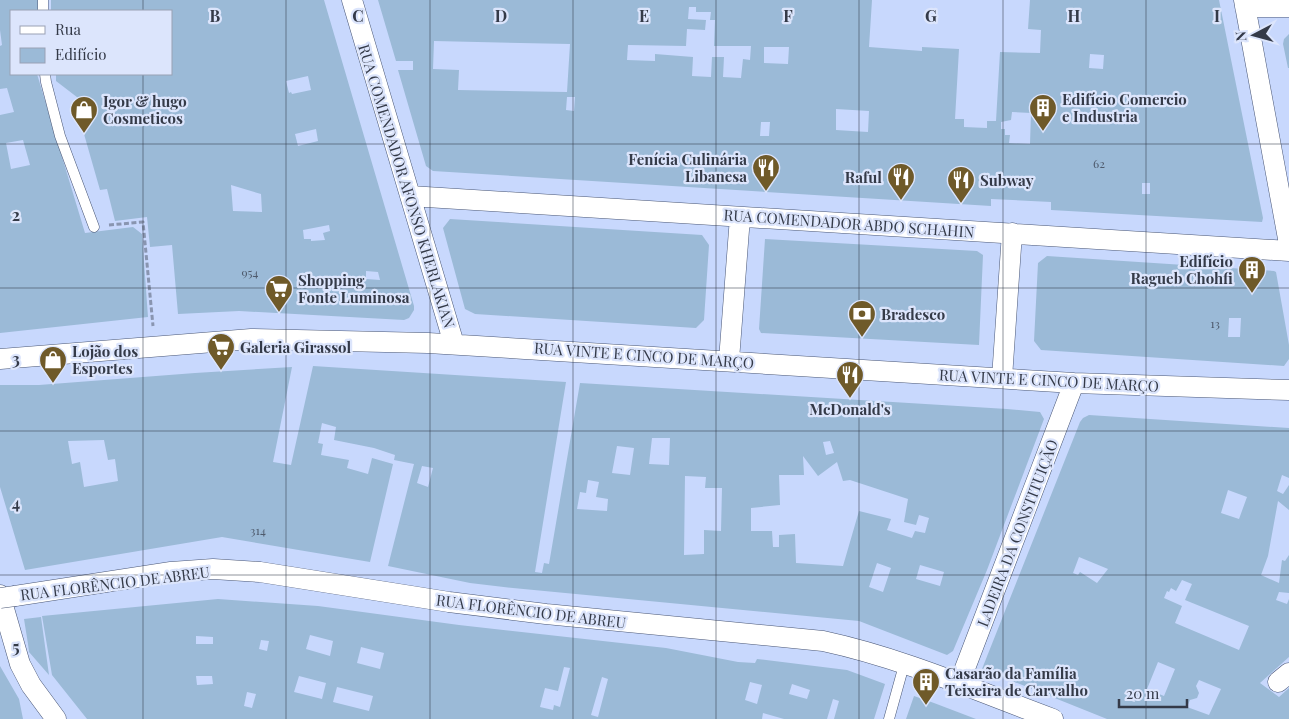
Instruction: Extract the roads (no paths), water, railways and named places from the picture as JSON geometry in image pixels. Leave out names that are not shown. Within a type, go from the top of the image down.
[{"type":"street","name":"RUA COMENDADOR AFONSO KHERLAKIAN","points":[[352,0],[454,344]]},
{"type":"street","points":[[1289,7],[1244,3],[1289,244]]},
{"type":"street","name":"RUA COMENDADOR ABDO SCHAHIN","points":[[410,196],[1289,251]]},
{"type":"street","points":[[729,360],[740,216]]},
{"type":"street","points":[[1002,378],[1012,233]]},
{"type":"street","name":"RUA VINTE E CINCO DE MARÇO","points":[[0,359],[251,340],[454,344],[1074,383],[1289,390]]},
{"type":"street","name":"LADEIRA DA CONSTITUIÇÃO","points":[[959,684],[1074,383]]},
{"type":"street","name":"RUA FLORÊNCIO DE ABREU","points":[[5,596],[171,572],[213,569],[260,572],[449,602],[546,614],[823,641],[862,650],[904,664],[1053,719]]},
{"type":"street","points":[[5,596],[20,664],[31,685],[56,719]]},
{"type":"lane","points":[[45,75],[60,136],[94,227]]},
{"type":"lane","points":[[889,719],[904,664]]},
{"type":"place","name":"Edifício Comercio e Industria","points":[[1043,132]]},
{"type":"place","name":"Igor & hugo Cosmeticos","points":[[84,134]]},
{"type":"place","name":"Fenícia Culinária Libanesa","points":[[766,192]]},
{"type":"place","name":"Raful","points":[[901,201]]},
{"type":"place","name":"Subway","points":[[961,204]]},
{"type":"place","name":"Edifício Ragueb Chohfi","points":[[1252,294]]},
{"type":"place","name":"Shopping Fonte Luminosa","points":[[279,313]]},
{"type":"place","name":"Bradesco","points":[[862,338]]},
{"type":"place","name":"Galeria Girassol","points":[[221,371]]},
{"type":"place","name":"Lojão dos Esportes","points":[[53,384]]},
{"type":"place","name":"McDonald's","points":[[850,399]]},
{"type":"place","name":"Casarão da Família Teixeira de Carvalho","points":[[926,706]]}]
